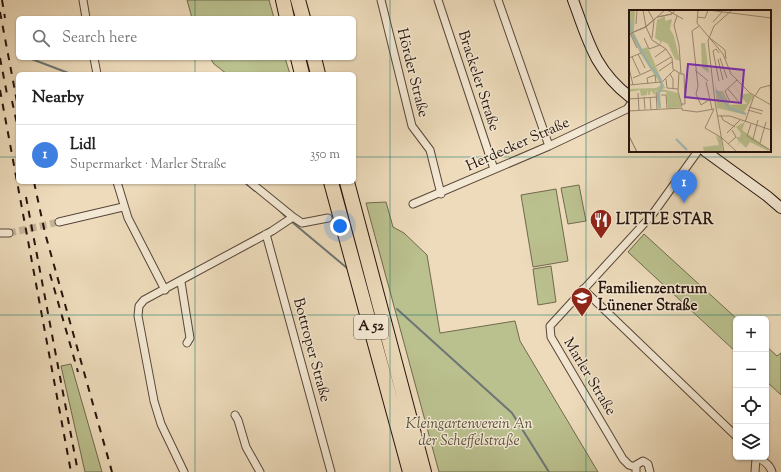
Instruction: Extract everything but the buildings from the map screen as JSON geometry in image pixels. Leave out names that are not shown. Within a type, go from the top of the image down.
[{"type":"highway","points":[[283,0],[287,16]]},
{"type":"highway","points":[[298,0],[302,16]]},
{"type":"highway","points":[[298,60],[302,72]]},
{"type":"highway","points":[[314,60],[318,72]]},
{"type":"highway","name":"A 52","points":[[332,184],[410,472]]},
{"type":"highway","name":"A 52","points":[[348,184],[424,472]]},
{"type":"main road","points":[[573,0],[596,59],[606,75],[629,96]]},
{"type":"main road","points":[[706,152],[781,208]]},
{"type":"street","points":[[83,0],[86,16]]},
{"type":"street","name":"Hörder Straße","points":[[381,0],[412,126],[430,150],[441,194]]},
{"type":"street","name":"Brackeler Straße","points":[[438,0],[494,169]]},
{"type":"street","points":[[498,0],[549,146]]},
{"type":"street","points":[[94,60],[97,72]]},
{"type":"street","name":"Herdecker Straße","points":[[413,204],[441,194],[494,169],[549,146],[627,110],[629,107]]},
{"type":"street","name":"Marler Straße","points":[[650,472],[650,467],[646,462],[640,462],[635,470],[623,459],[549,332],[552,323],[652,215],[697,152]]},
{"type":"street","points":[[117,184],[123,207],[165,290]]},
{"type":"street","points":[[252,184],[302,223],[328,218]]},
{"type":"street","points":[[59,222],[123,207]]},
{"type":"street","points":[[184,472],[162,424],[154,401],[138,316],[138,308],[141,303],[266,234],[293,217]]},
{"type":"street","points":[[0,233],[9,233]]},
{"type":"street","name":"Bottroper Straße","points":[[266,234],[331,472]]},
{"type":"street","points":[[181,282],[190,338],[187,343]]},
{"type":"street","points":[[583,289],[733,433]]},
{"type":"street","points":[[235,415],[238,420],[246,447],[260,472]]},
{"type":"street","points":[[755,460],[755,472]]},
{"type":"street","points":[[763,460],[772,472]]},
{"type":"green space","points":[[187,0],[269,0],[273,16],[191,16]]},
{"type":"green space","points":[[211,60],[286,60],[289,72],[224,72]]},
{"type":"green space","points":[[579,185],[586,221],[568,224],[561,188]]},
{"type":"green space","points":[[556,189],[568,261],[533,267],[521,195]]},
{"type":"green space","name":"Kleingartenverein An der Scheffelstraße","points":[[386,202],[393,227],[404,233],[427,255],[440,333],[515,321],[520,341],[598,472],[439,472],[366,203]]},
{"type":"green space","points":[[644,234],[734,316],[733,349],[628,252]]},
{"type":"green space","points":[[551,266],[556,302],[538,305],[533,269]]},
{"type":"green space","points":[[769,349],[777,356],[781,353],[781,395],[769,384]]},
{"type":"green space","points":[[71,364],[102,472],[85,472],[61,366]]},
{"type":"waterway","points":[[34,60],[66,72]]},
{"type":"waterway","points":[[246,184],[255,191]]},
{"type":"waterway","points":[[276,207],[285,216]]},
{"type":"waterway","points":[[292,222],[347,268]]},
{"type":"waterway","points":[[397,309],[512,413],[549,472]]},
{"type":"tunnel","points":[[9,233],[59,222]]},
{"type":"railway","points":[[2,0],[5,18]]},
{"type":"railway","points":[[0,12],[16,96]]},
{"type":"railway","points":[[0,58],[8,99]]},
{"type":"railway","points":[[0,90],[16,176]]},
{"type":"railway","points":[[12,101],[16,119]]},
{"type":"railway","points":[[17,184],[71,472]]},
{"type":"railway","points":[[34,184],[45,233],[112,472]]},
{"type":"railway","points":[[26,197],[78,472]]},
{"type":"railway","points":[[50,274],[78,372]]},
{"type":"place","name":"Lidl","points":[[684,203]]},
{"type":"place","name":"LITTLE STAR","points":[[601,240]]},
{"type":"place","name":"Familienzentrum Lünener Straße","points":[[582,318]]}]
